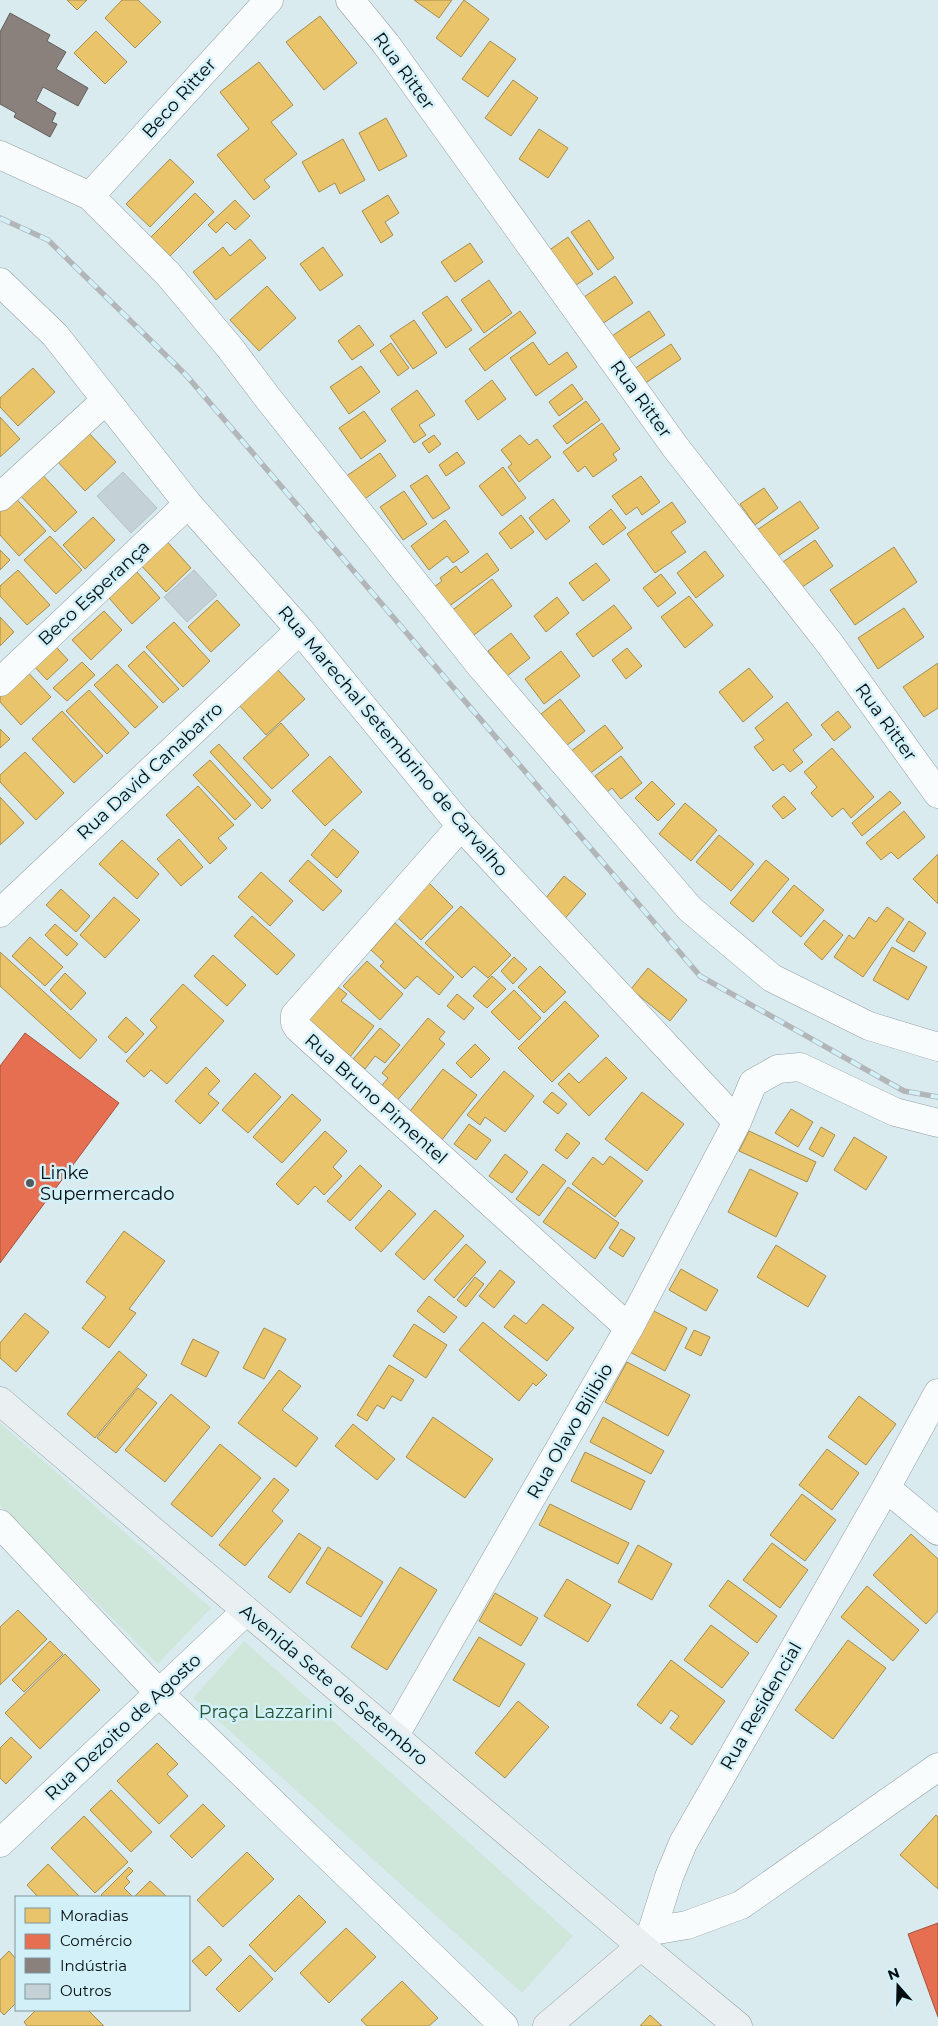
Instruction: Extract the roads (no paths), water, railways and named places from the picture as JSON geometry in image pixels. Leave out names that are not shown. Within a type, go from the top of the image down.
[{"type":"street","name":"Beco Ritter","points":[[90,196],[269,0]]},
{"type":"street","name":"Rua Ritter","points":[[350,0],[392,52],[676,448],[830,644],[938,794]]},
{"type":"street","points":[[0,155],[90,196],[168,274],[230,348],[479,664],[690,909],[772,978],[869,1026],[938,1047]]},
{"type":"street","name":"Rua Marechal Setembrino de Carvalho","points":[[0,282],[55,335],[188,504],[300,630],[461,826],[737,1122]]},
{"type":"street","points":[[0,497],[106,400]]},
{"type":"street","name":"Beco Esperança","points":[[0,682],[188,504]]},
{"type":"street","name":"Rua David Canabarro","points":[[0,913],[300,630]]},
{"type":"street","name":"Rua Bruno Pimentel","points":[[461,826],[295,1015],[294,1022],[298,1028],[629,1328]]},
{"type":"street","points":[[737,1122],[753,1083],[778,1069],[800,1067],[895,1112],[938,1123]]},
{"type":"street","name":"Rua Olavo Bilibio","points":[[395,1735],[629,1328],[737,1122]]},
{"type":"street","name":"Rua Residencial","points":[[646,1939],[683,1843],[938,1394]]},
{"type":"street","name":"Avenida Sete de Setembro","points":[[0,1401],[246,1611],[646,1939],[738,2026]]},
{"type":"street","points":[[886,1488],[938,1531]]},
{"type":"street","points":[[0,1524],[159,1693],[504,2026]]},
{"type":"street","name":"Rua Dezoito de Agosto","points":[[0,1843],[246,1611]]},
{"type":"street","points":[[548,2026],[646,1939],[741,1906],[938,1767]]},
{"type":"railway","points":[[0,218],[48,240],[186,375],[700,976],[904,1091],[938,1097]]},
{"type":"place","name":"Linke Supermercado","points":[[30,1183]]},
{"type":"park label","name":"Praça Lazzarini","points":[[266,1712]]}]
